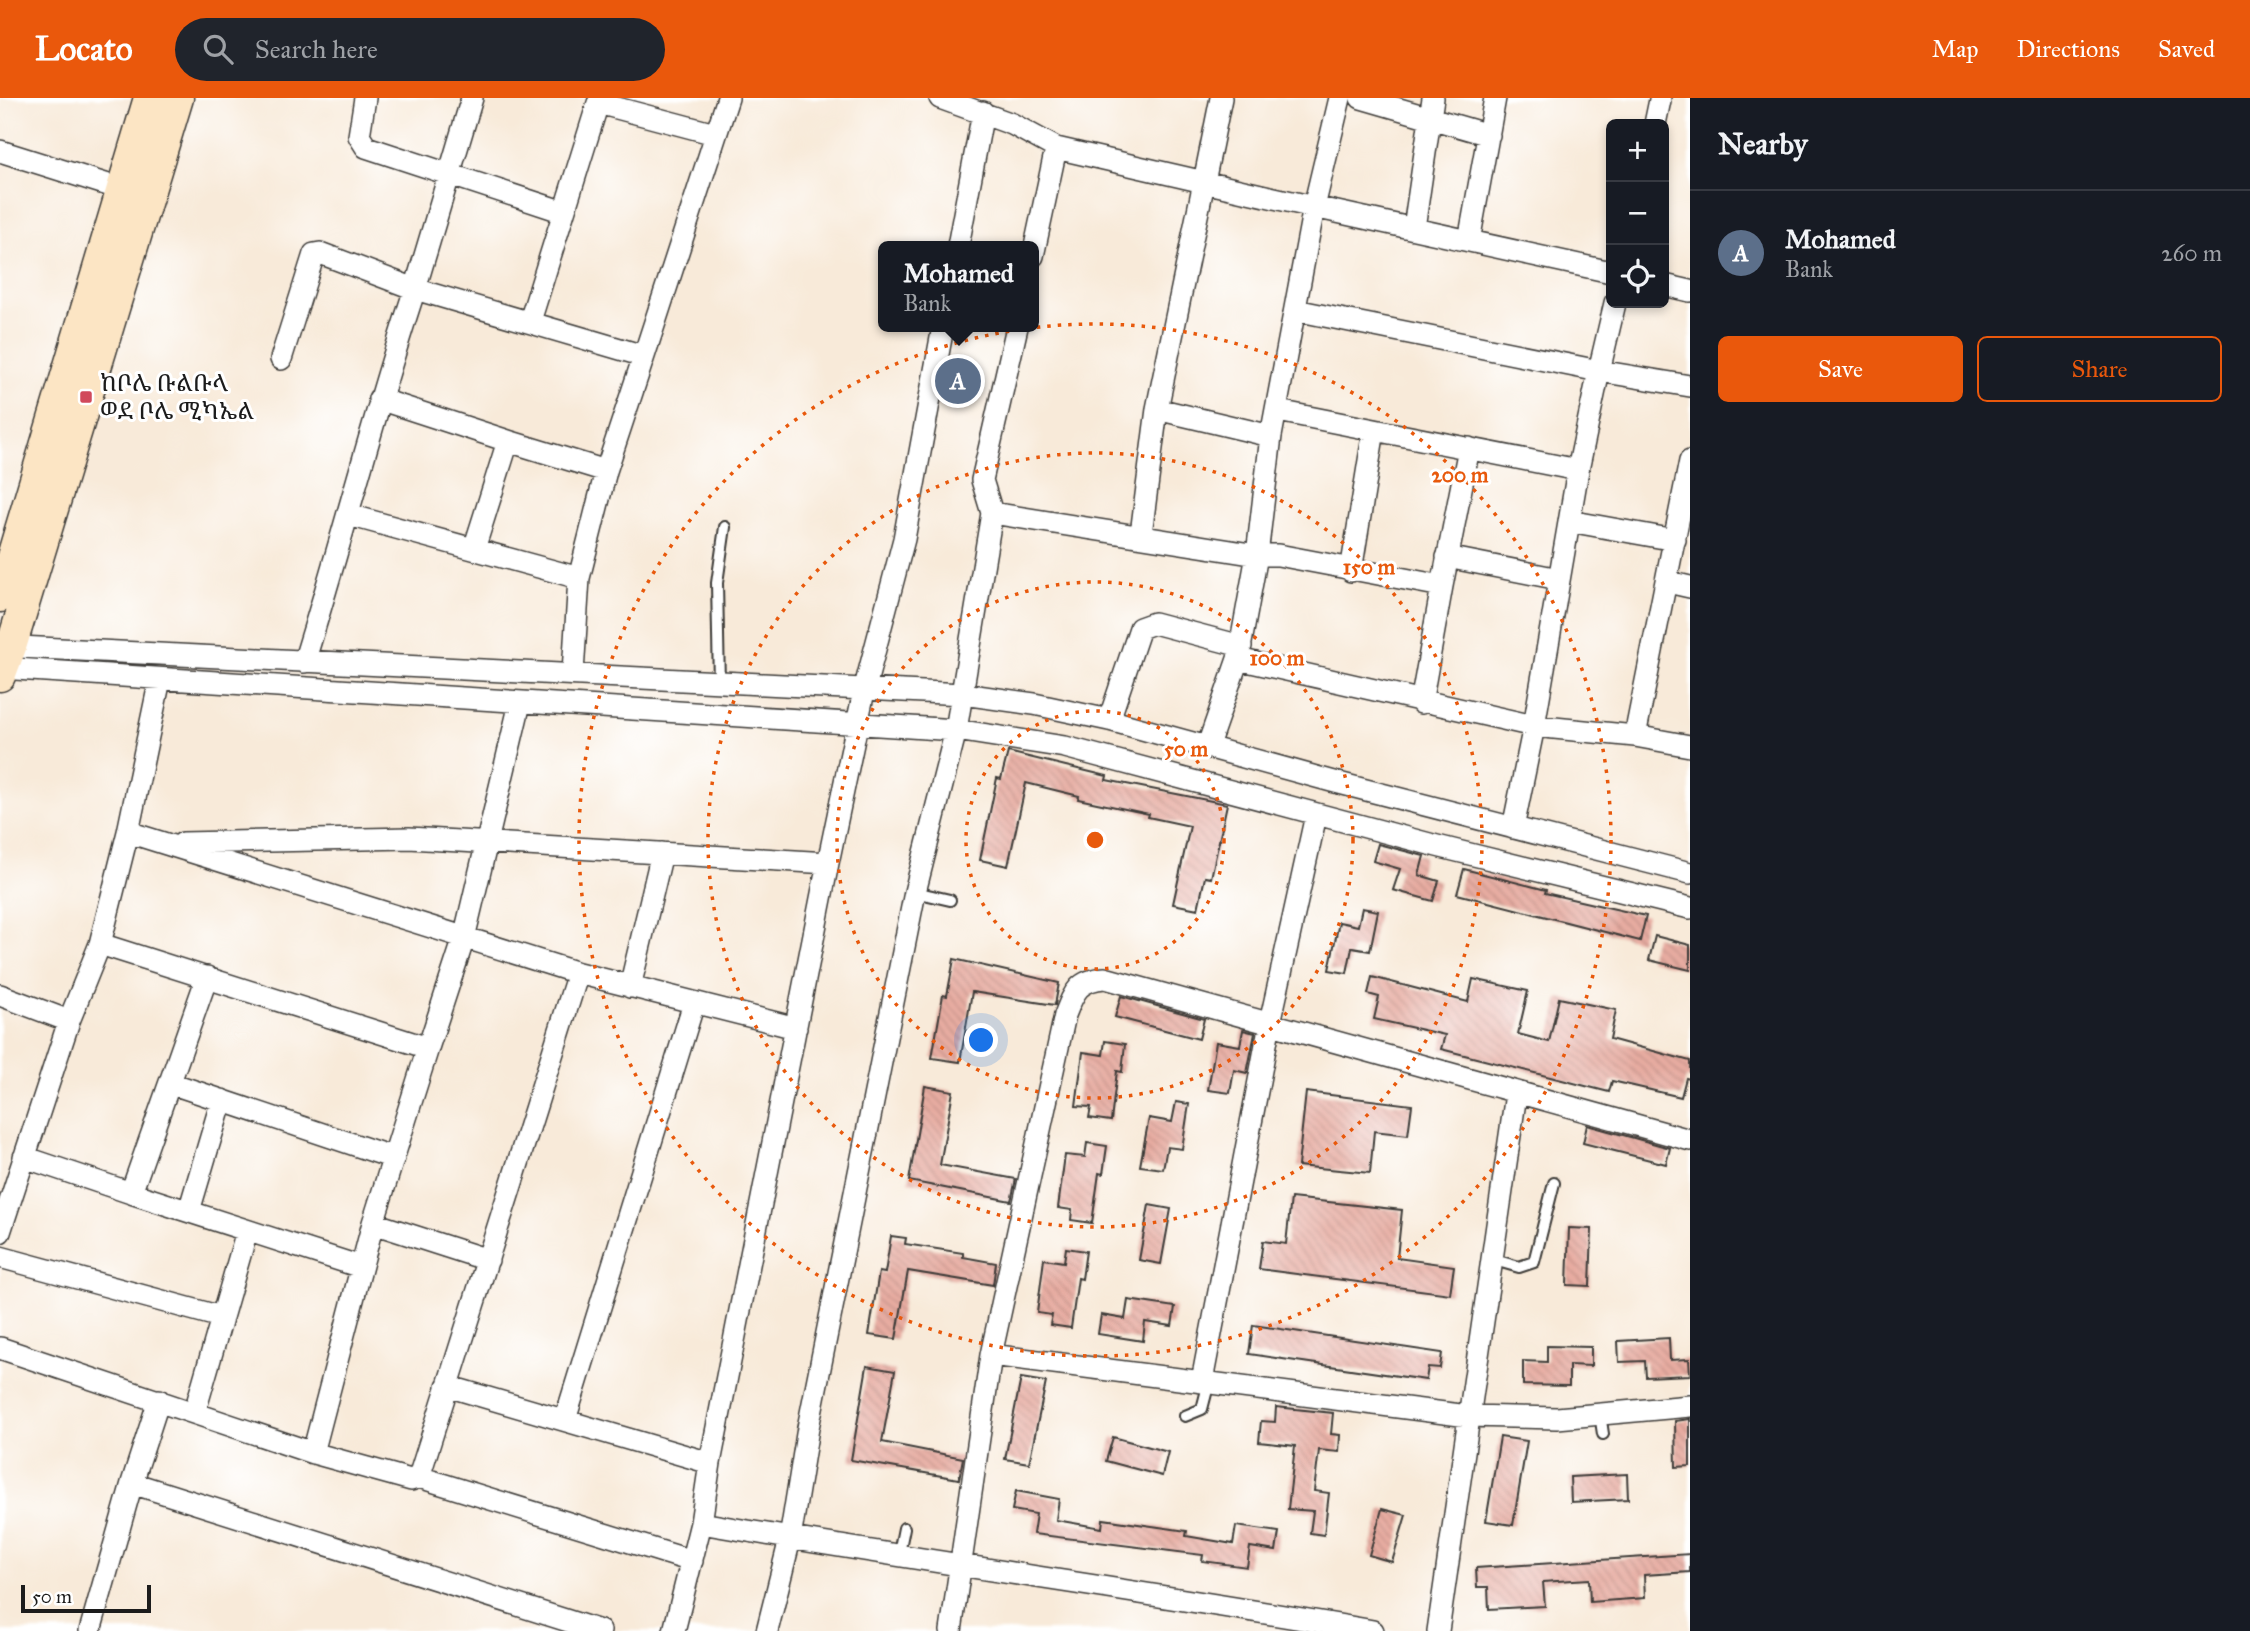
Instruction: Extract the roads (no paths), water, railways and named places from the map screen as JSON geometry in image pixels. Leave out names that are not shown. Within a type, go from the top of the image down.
[{"type":"main road","points":[[0,597],[149,98]]},
{"type":"main road","points":[[3,661],[178,98]]},
{"type":"street","points":[[365,98],[359,136],[366,147],[447,176],[564,212]]},
{"type":"street","points":[[304,662],[349,515],[379,399],[472,98]]},
{"type":"street","points":[[573,673],[579,578],[606,471],[728,98]]},
{"type":"street","points":[[940,98],[983,112],[1056,148],[1606,271]]},
{"type":"street","points":[[1142,534],[1157,409],[1221,98]]},
{"type":"street","points":[[1207,748],[1239,653],[1257,555],[1271,436],[1278,411],[1314,206],[1340,98]]},
{"type":"street","points":[[1361,98],[1431,107],[1489,135]]},
{"type":"street","points":[[1469,241],[1495,98]]},
{"type":"street","points":[[1656,119],[1660,100]]},
{"type":"street","points":[[530,321],[564,212],[590,101],[715,134]]},
{"type":"street","points":[[1414,229],[1431,107]]},
{"type":"street","points":[[959,241],[983,112]]},
{"type":"street","points":[[1036,241],[1056,148]]},
{"type":"street","points":[[0,151],[121,189]]},
{"type":"street","points":[[281,359],[314,254],[320,253],[415,289],[644,356]]},
{"type":"street","points":[[1669,286],[1690,291]]},
{"type":"street","points":[[1513,828],[1534,726],[1578,470],[1614,308]]},
{"type":"street","points":[[1295,310],[1690,386]]},
{"type":"street","points":[[674,1631],[701,1523],[710,1464],[828,863],[864,691],[904,539],[942,332]]},
{"type":"street","points":[[768,1631],[790,1539],[808,1428],[915,892],[956,730],[992,513],[982,480],[1016,332]]},
{"type":"street","points":[[379,399],[606,471]]},
{"type":"street","points":[[1157,409],[1271,436]]},
{"type":"street","points":[[1278,411],[1578,470]]},
{"type":"street","points":[[1351,571],[1374,430]]},
{"type":"street","points":[[474,549],[508,441]]},
{"type":"street","points":[[1421,702],[1469,448]]},
{"type":"street","points":[[1636,736],[1690,466]]},
{"type":"street","points":[[992,513],[1142,534],[1257,555],[1278,555],[1351,571],[1442,586]]},
{"type":"street","points":[[349,515],[579,578]]},
{"type":"street","points":[[1569,521],[1675,540]]},
{"type":"street","points":[[1447,557],[1559,579]]},
{"type":"street","points":[[1668,582],[1690,587]]},
{"type":"street","points":[[1109,720],[1140,628],[1154,623],[1239,653],[1421,702],[1534,726],[1636,736],[1690,746]]},
{"type":"street","points":[[3,661],[304,662],[962,694],[1034,704],[1109,720],[1207,748],[1690,873]]},
{"type":"street","points":[[3,661],[160,679],[956,730],[1065,747],[1316,815],[1690,908]]},
{"type":"street","points":[[0,1232],[69,1021],[100,944],[128,832],[160,679]]},
{"type":"street","points":[[313,1453],[373,1223],[464,938],[520,702]]},
{"type":"street","points":[[1206,1382],[1228,1209],[1316,815]]},
{"type":"street","points":[[128,832],[578,974],[796,1028]]},
{"type":"street","points":[[167,844],[409,838],[828,863]]},
{"type":"street","points":[[630,987],[662,853]]},
{"type":"street","points":[[100,944],[429,1048]]},
{"type":"street","points":[[419,1477],[578,974]]},
{"type":"street","points":[[131,1193],[207,977]]},
{"type":"street","points":[[951,1631],[991,1354],[1065,1015],[1074,993],[1088,979],[1105,978],[1516,1094],[1690,1140]]},
{"type":"street","points":[[0,995],[69,1021]]},
{"type":"street","points":[[565,1420],[694,1003]]},
{"type":"street","points":[[170,1083],[394,1158]]},
{"type":"street","points":[[1438,1631],[1516,1094]]},
{"type":"street","points":[[189,1211],[222,1100]]},
{"type":"street","points":[[24,1157],[361,1267]]},
{"type":"street","points":[[373,1223],[488,1260]]},
{"type":"street","points":[[195,1411],[247,1231]]},
{"type":"street","points":[[0,1257],[221,1317]]},
{"type":"street","points":[[0,1348],[195,1411],[313,1453],[411,1480],[419,1477],[692,1561]]},
{"type":"street","points":[[991,1354],[1468,1416],[1557,1418],[1602,1424],[1690,1406]]},
{"type":"street","points":[[447,1386],[710,1464]]},
{"type":"street","points":[[90,1631],[132,1483],[159,1401]]},
{"type":"street","points":[[132,1483],[600,1631]]},
{"type":"street","points":[[701,1523],[898,1558],[1223,1605],[1373,1631]]},
{"type":"lane","points":[[719,684],[717,583],[724,527]]},
{"type":"lane","points":[[915,892],[950,900]]},
{"type":"lane","points":[[1491,1259],[1519,1267],[1534,1262],[1554,1182]]},
{"type":"lane","points":[[1185,1416],[1202,1409],[1206,1382]]},
{"type":"lane","points":[[898,1558],[904,1528]]},
{"type":"place","name":"Mohamed","points":[[958,381]]},
{"type":"place","name":"ከቦሌ ቡልቡላ ወደ ቦሌ ሚካኤል","points":[[86,397]]}]
